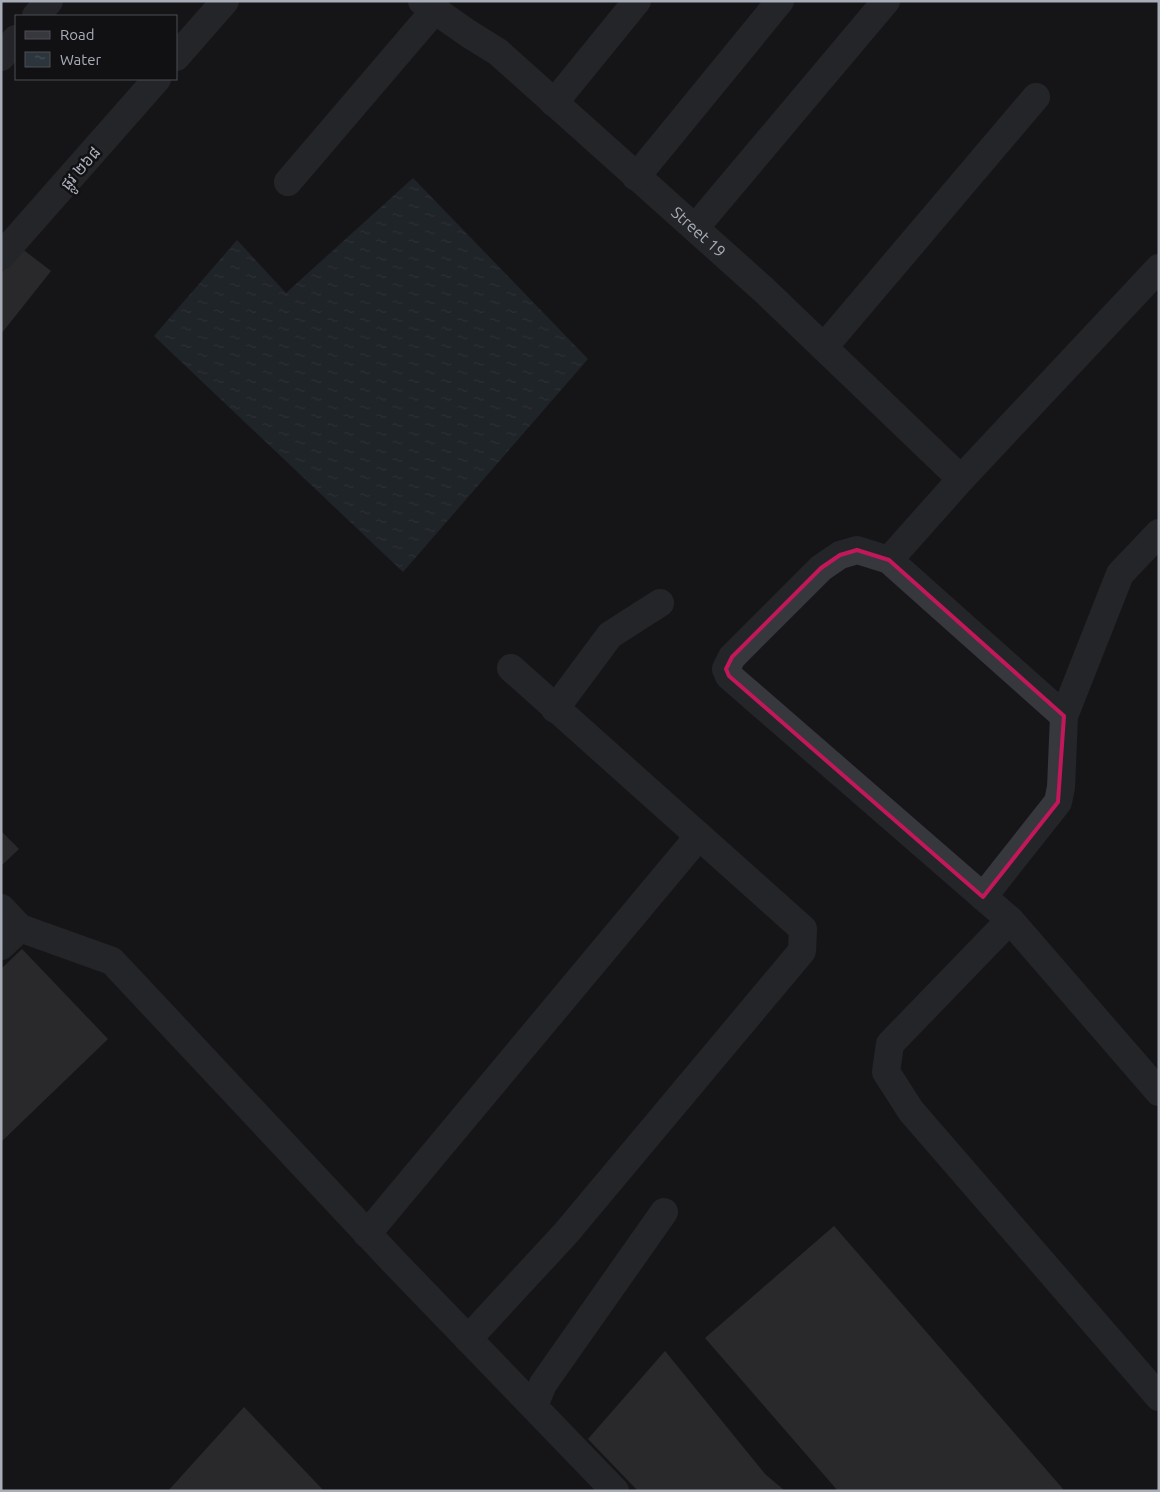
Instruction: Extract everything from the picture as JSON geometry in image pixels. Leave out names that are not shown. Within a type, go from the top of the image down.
[{"type":"street","points":[[37,15],[49,1]]},
{"type":"street","points":[[178,55],[225,1]]},
{"type":"street","points":[[554,103],[637,1]]},
{"type":"street","points":[[636,177],[780,1]]},
{"type":"street","points":[[695,228],[886,1]]},
{"type":"street","points":[[288,182],[438,7]]},
{"type":"street","name":"Street 19","points":[[438,7],[469,34],[498,52],[695,228],[824,347],[961,479]]},
{"type":"street","points":[[1,57],[15,40]]},
{"type":"street","name":"ផ្លូវ ២៦៨","points":[[1,256],[156,80]]},
{"type":"street","points":[[824,347],[1036,97]]},
{"type":"street","points":[[889,560],[961,479],[1159,268]]},
{"type":"street","points":[[983,897],[1058,802],[1061,787],[1064,716],[1120,574],[1159,533]]},
{"type":"street","points":[[1064,716],[889,560],[857,550],[840,555],[821,568],[732,657],[726,668],[729,676],[1010,920],[1159,1092]]},
{"type":"street","points":[[555,709],[610,635],[660,603]]},
{"type":"street","points":[[468,1339],[566,1233],[802,951],[803,929],[511,668]]},
{"type":"street","points":[[368,1234],[699,836]]},
{"type":"street","points":[[1,908],[11,937],[112,962],[368,1234],[615,1491]]},
{"type":"street","points":[[1010,920],[890,1044],[886,1072],[911,1111],[1159,1397]]},
{"type":"street","points":[[534,1406],[544,1384],[664,1212]]},
{"type":"highlighted area","points":[[857,550],[889,560],[1064,716],[1058,802],[983,897],[729,676],[726,669],[732,657],[821,568],[840,555]]},
{"type":"water","points":[[413,178],[588,359],[403,572],[154,336],[237,240],[286,293]]},
{"type":"building","points":[[21,248],[51,271],[1,334],[1,273]]},
{"type":"building","points":[[1,831],[19,849],[1,866]]},
{"type":"building","points":[[22,949],[108,1039],[1,1142],[1,969]]},
{"type":"building","points":[[834,1226],[1063,1489],[1062,1491],[838,1491],[705,1338]]},
{"type":"building","points":[[665,1351],[765,1474],[785,1491],[638,1491],[588,1439]]},
{"type":"building","points":[[244,1407],[324,1491],[168,1491]]}]
